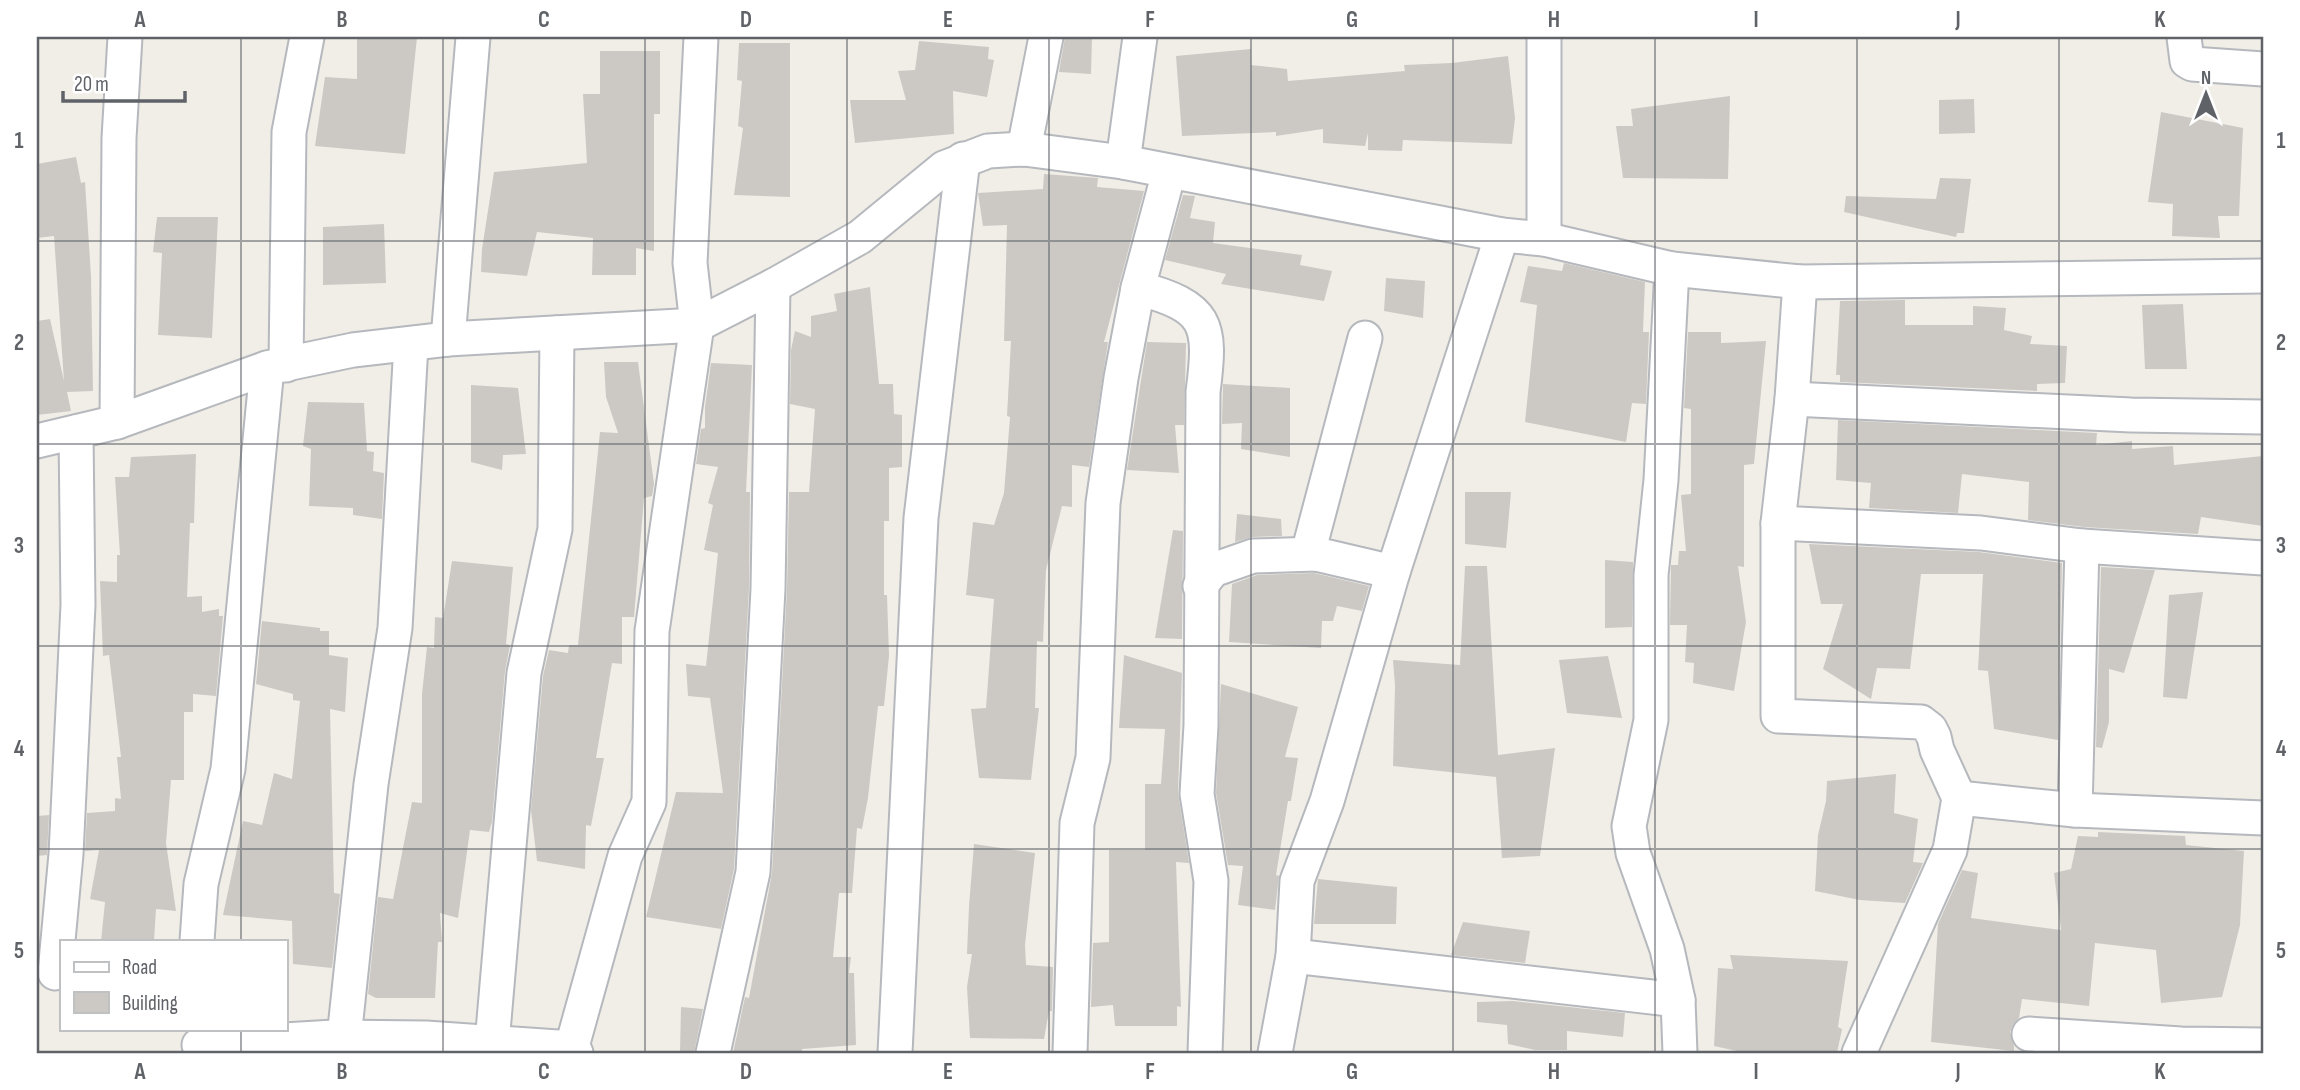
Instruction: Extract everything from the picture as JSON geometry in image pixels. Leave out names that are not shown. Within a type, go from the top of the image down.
[{"type":"street","points":[[117,422],[119,138],[125,37]]},
{"type":"street","points":[[197,940],[201,884],[228,769],[277,367],[289,131],[307,37]]},
{"type":"street","points":[[448,339],[473,37]]},
{"type":"street","points":[[199,1042],[344,1038],[426,1046],[492,1042],[558,1047],[573,1052],[625,856],[649,802],[652,631],[697,325],[690,263],[701,37]]},
{"type":"street","points":[[1024,149],[1046,37]]},
{"type":"street","points":[[1123,162],[1140,37]]},
{"type":"street","points":[[1544,37],[1544,239]]},
{"type":"street","points":[[2184,37],[2187,61],[2192,64],[2263,69]]},
{"type":"street","points":[[37,441],[117,422],[277,367],[353,350],[448,339],[697,325],[859,237],[944,168],[988,151],[1024,149],[1123,162],[1502,235],[1544,239],[1672,269],[1800,282],[2263,276]]},
{"type":"street","points":[[895,1053],[921,518],[963,159]]},
{"type":"street","points":[[1070,1053],[1077,823],[1093,758],[1103,503],[1121,378],[1138,288],[1169,172]]},
{"type":"street","points":[[1275,1053],[1293,956],[1297,881],[1327,801],[1393,572],[1502,235]]},
{"type":"street","points":[[1672,269],[1661,480],[1651,575],[1651,720],[1629,825],[1633,853],[1667,949],[1678,1000],[1680,1053]]},
{"type":"street","points":[[1800,282],[1792,399],[1778,523],[1778,716],[1922,722],[1934,737],[1937,750],[1959,797],[1950,850],[1859,1053]]},
{"type":"street","points":[[713,1053],[753,872],[768,589],[773,286]]},
{"type":"street","points":[[1138,288],[1169,297],[1192,310],[1202,323],[1209,350],[1203,392],[1201,724],[1197,794],[1211,881],[1205,1053]]},
{"type":"street","points":[[492,1042],[524,673],[555,529],[557,334]]},
{"type":"street","points":[[1316,554],[1311,550],[1311,542],[1364,338]]},
{"type":"street","points":[[344,1038],[371,784],[395,628],[411,344]]},
{"type":"street","points":[[1792,399],[2131,415],[2263,417]]},
{"type":"street","points":[[55,973],[66,854],[77,619],[76,432]]},
{"type":"street","points":[[1778,523],[1981,533],[2082,546],[2263,558]]},
{"type":"street","points":[[2075,810],[2082,546]]},
{"type":"street","points":[[1200,586],[1213,570],[1253,556],[1316,554],[1393,572]]},
{"type":"street","points":[[1959,797],[2075,810],[2263,818]]},
{"type":"street","points":[[1293,956],[1678,1000]]},
{"type":"street","points":[[2029,1034],[2181,1044],[2263,1045]]},
{"type":"building","points":[[357,37],[417,37],[405,154],[315,146],[325,77],[357,79]]},
{"type":"building","points":[[1065,37],[1092,37],[1091,74],[1059,72]]},
{"type":"building","points":[[919,41],[989,47],[988,59],[994,60],[987,97],[953,91],[954,134],[855,143],[850,100],[906,100],[898,71],[915,70]]},
{"type":"building","points":[[739,43],[790,43],[790,197],[734,195],[743,128],[738,126],[742,81],[737,80]]},
{"type":"building","points":[[1251,49],[1251,65],[1287,69],[1288,81],[1405,71],[1404,65],[1452,63],[1508,56],[1515,118],[1512,144],[1403,140],[1402,151],[1368,150],[1368,133],[1365,146],[1323,143],[1323,129],[1276,136],[1276,132],[1182,136],[1176,56]]},
{"type":"building","points":[[600,51],[660,51],[660,114],[654,114],[654,251],[636,248],[636,275],[592,275],[593,238],[537,232],[527,276],[481,272],[494,172],[587,163],[583,94],[600,94]]},
{"type":"building","points":[[1730,96],[1728,179],[1623,178],[1616,126],[1633,126],[1631,109]]},
{"type":"building","points":[[1974,99],[1975,133],[1939,134],[1939,100]]},
{"type":"building","points":[[2161,112],[2243,128],[2239,216],[2218,216],[2220,238],[2172,236],[2173,204],[2148,202]]},
{"type":"building","points":[[76,157],[81,183],[85,182],[91,276],[93,391],[67,392],[71,411],[37,415],[37,321],[50,319],[64,381],[54,236],[37,238],[37,164]]},
{"type":"building","points":[[1044,174],[1098,178],[1097,187],[1144,191],[1104,342],[1108,342],[1089,467],[1072,465],[1072,507],[1062,506],[1046,570],[1043,642],[1037,641],[1035,708],[1039,708],[1031,780],[979,778],[971,709],[986,708],[994,599],[966,595],[973,522],[994,525],[1004,493],[1010,417],[1007,416],[1011,341],[1004,341],[1007,225],[983,226],[978,193],[1043,189]]},
{"type":"building","points":[[1940,178],[1971,179],[1964,233],[1957,233],[1956,237],[1844,212],[1846,196],[1936,199]]},
{"type":"building","points":[[1183,195],[1195,196],[1190,218],[1215,222],[1213,243],[1302,255],[1300,265],[1332,271],[1324,301],[1221,284],[1226,274],[1165,260]]},
{"type":"building","points":[[157,217],[218,217],[212,338],[158,335],[162,253],[153,252]]},
{"type":"building","points":[[384,224],[386,283],[323,285],[323,227]]},
{"type":"building","points":[[1564,263],[1645,282],[1643,332],[1649,332],[1646,404],[1632,403],[1626,442],[1525,422],[1537,305],[1520,302],[1528,266],[1562,271]]},
{"type":"building","points":[[1386,278],[1425,281],[1423,318],[1384,311]]},
{"type":"building","points":[[870,287],[879,384],[893,384],[894,414],[902,415],[902,467],[889,468],[889,521],[884,521],[884,595],[887,595],[889,656],[884,706],[878,706],[868,798],[862,829],[857,828],[852,893],[839,893],[833,957],[851,957],[849,973],[854,973],[856,1045],[802,1049],[802,1053],[733,1053],[745,997],[749,998],[772,873],[787,589],[789,492],[809,492],[815,409],[790,404],[791,350],[795,331],[811,337],[811,316],[837,311],[834,294]]},
{"type":"building","points":[[1905,300],[1905,325],[1973,325],[1973,306],[2006,308],[2004,330],[2032,336],[2030,344],[2067,346],[2065,383],[2037,384],[2037,391],[1840,382],[1840,375],[1836,375],[1840,301]]},
{"type":"building","points":[[2183,304],[2187,369],[2145,369],[2142,305]]},
{"type":"building","points":[[1688,332],[1721,332],[1721,343],[1766,341],[1754,464],[1744,465],[1744,567],[1738,566],[1746,622],[1734,691],[1693,683],[1694,663],[1685,662],[1687,625],[1670,625],[1671,565],[1678,565],[1679,551],[1686,551],[1681,495],[1691,494],[1691,409],[1684,408]]},
{"type":"building","points":[[1147,342],[1186,343],[1184,425],[1175,425],[1179,473],[1127,470]]},
{"type":"building","points":[[604,362],[638,362],[654,484],[652,496],[644,498],[634,617],[622,617],[622,664],[612,663],[596,758],[604,758],[591,826],[586,825],[585,869],[537,861],[531,810],[543,676],[549,650],[568,653],[569,645],[578,645],[600,432],[618,433],[606,397]]},
{"type":"building","points":[[711,363],[752,365],[746,492],[750,492],[749,588],[734,869],[721,929],[646,917],[676,792],[723,793],[710,698],[688,696],[686,664],[706,666],[718,553],[704,550],[713,505],[708,503],[718,467],[696,464],[701,429],[705,428]]},
{"type":"building","points":[[1223,384],[1290,388],[1290,457],[1241,449],[1242,423],[1222,424]]},
{"type":"building","points":[[471,385],[518,388],[526,454],[503,455],[502,470],[471,462]]},
{"type":"building","points":[[308,402],[364,403],[367,451],[374,452],[373,471],[384,473],[382,519],[353,515],[353,508],[309,506],[311,449],[303,446]]},
{"type":"building","points":[[1838,420],[2097,433],[2096,445],[2132,441],[2132,449],[2173,446],[2174,465],[2263,456],[2263,526],[2201,517],[2198,534],[2084,527],[2028,520],[2029,482],[1962,474],[1958,513],[1869,508],[1871,483],[1836,480]]},
{"type":"building","points":[[196,454],[194,523],[190,523],[187,597],[202,596],[202,612],[219,609],[219,616],[223,616],[216,696],[193,694],[193,712],[184,712],[184,780],[171,780],[166,843],[176,911],[156,909],[154,940],[101,940],[105,902],[90,899],[99,850],[85,851],[87,813],[115,811],[115,798],[121,799],[117,757],[121,757],[109,655],[103,656],[100,581],[117,582],[117,555],[120,555],[115,477],[129,477],[131,457]]},
{"type":"building","points":[[1465,492],[1511,492],[1506,548],[1465,544]]},
{"type":"building","points":[[1237,514],[1281,519],[1282,536],[1252,537],[1235,542]]},
{"type":"building","points":[[1173,530],[1183,531],[1182,639],[1155,638]]},
{"type":"building","points":[[1809,544],[1979,552],[2062,563],[2058,740],[1994,729],[1988,671],[1978,670],[1983,574],[1921,574],[1910,669],[1877,668],[1871,699],[1823,669],[1843,604],[1821,604]]},
{"type":"building","points":[[1605,560],[1633,562],[1632,627],[1605,628]]},
{"type":"building","points":[[452,561],[513,567],[506,644],[510,645],[505,671],[492,822],[489,832],[470,830],[458,918],[440,913],[442,942],[438,942],[435,998],[376,998],[368,994],[378,897],[393,899],[412,802],[422,803],[422,694],[427,647],[434,648],[435,617],[443,618]]},
{"type":"building","points":[[1465,566],[1487,566],[1498,755],[1555,748],[1540,856],[1502,858],[1496,777],[1393,766],[1393,660],[1460,665]]},
{"type":"building","points":[[2101,567],[2155,570],[2124,673],[2109,669],[2109,722],[2102,748],[2096,747]]},
{"type":"building","points":[[1314,573],[1369,586],[1362,611],[1337,606],[1333,621],[1322,621],[1321,648],[1229,642],[1232,584],[1257,575]]},
{"type":"building","points":[[2203,592],[2187,699],[2163,697],[2169,595]]},
{"type":"building","points":[[262,621],[329,631],[329,655],[348,658],[345,712],[330,709],[334,893],[340,894],[332,968],[293,964],[292,921],[223,915],[243,821],[262,825],[274,773],[292,779],[300,701],[293,700],[293,694],[256,684]]},
{"type":"building","points":[[1124,655],[1182,673],[1178,793],[1189,863],[1176,862],[1181,1007],[1177,1006],[1177,1026],[1115,1026],[1113,1005],[1091,1007],[1093,943],[1109,942],[1109,850],[1145,850],[1145,784],[1161,784],[1165,729],[1119,728]]},
{"type":"building","points":[[1608,656],[1622,718],[1567,713],[1559,660]]},
{"type":"building","points":[[1221,684],[1298,707],[1285,757],[1298,758],[1276,875],[1279,876],[1275,910],[1238,905],[1243,866],[1228,865],[1216,793]]},
{"type":"building","points":[[1896,774],[1894,813],[1918,819],[1913,862],[1923,863],[1905,903],[1860,900],[1815,891],[1818,835],[1826,801],[1827,781]]},
{"type":"building","points":[[49,815],[47,855],[37,856],[37,816]]},
{"type":"building","points":[[2098,832],[2185,836],[2186,845],[2244,851],[2240,925],[2222,997],[2161,1003],[2156,950],[2095,943],[2089,1006],[2022,999],[2019,1018],[2010,1032],[2014,1051],[1931,1042],[1938,924],[1962,870],[1978,873],[1971,918],[2061,930],[2054,873],[2071,869],[2078,836],[2098,837]]},
{"type":"building","points":[[974,844],[1035,853],[1025,945],[1026,965],[1053,967],[1052,1011],[1049,1011],[1044,1039],[970,1038],[967,987],[972,954],[967,954]]},
{"type":"building","points":[[1318,879],[1397,887],[1396,924],[1314,924]]},
{"type":"building","points":[[1463,922],[1530,931],[1525,963],[1451,955]]},
{"type":"building","points":[[1730,955],[1848,961],[1838,1027],[1842,1029],[1837,1053],[1746,1053],[1714,1046],[1718,968],[1733,969]]},
{"type":"building","points":[[1513,1001],[1625,1013],[1623,1037],[1567,1031],[1567,1050],[1535,1050],[1508,1044],[1507,1025],[1477,1022],[1477,1002]]},
{"type":"building","points":[[681,1007],[703,1009],[694,1053],[680,1053]]}]
